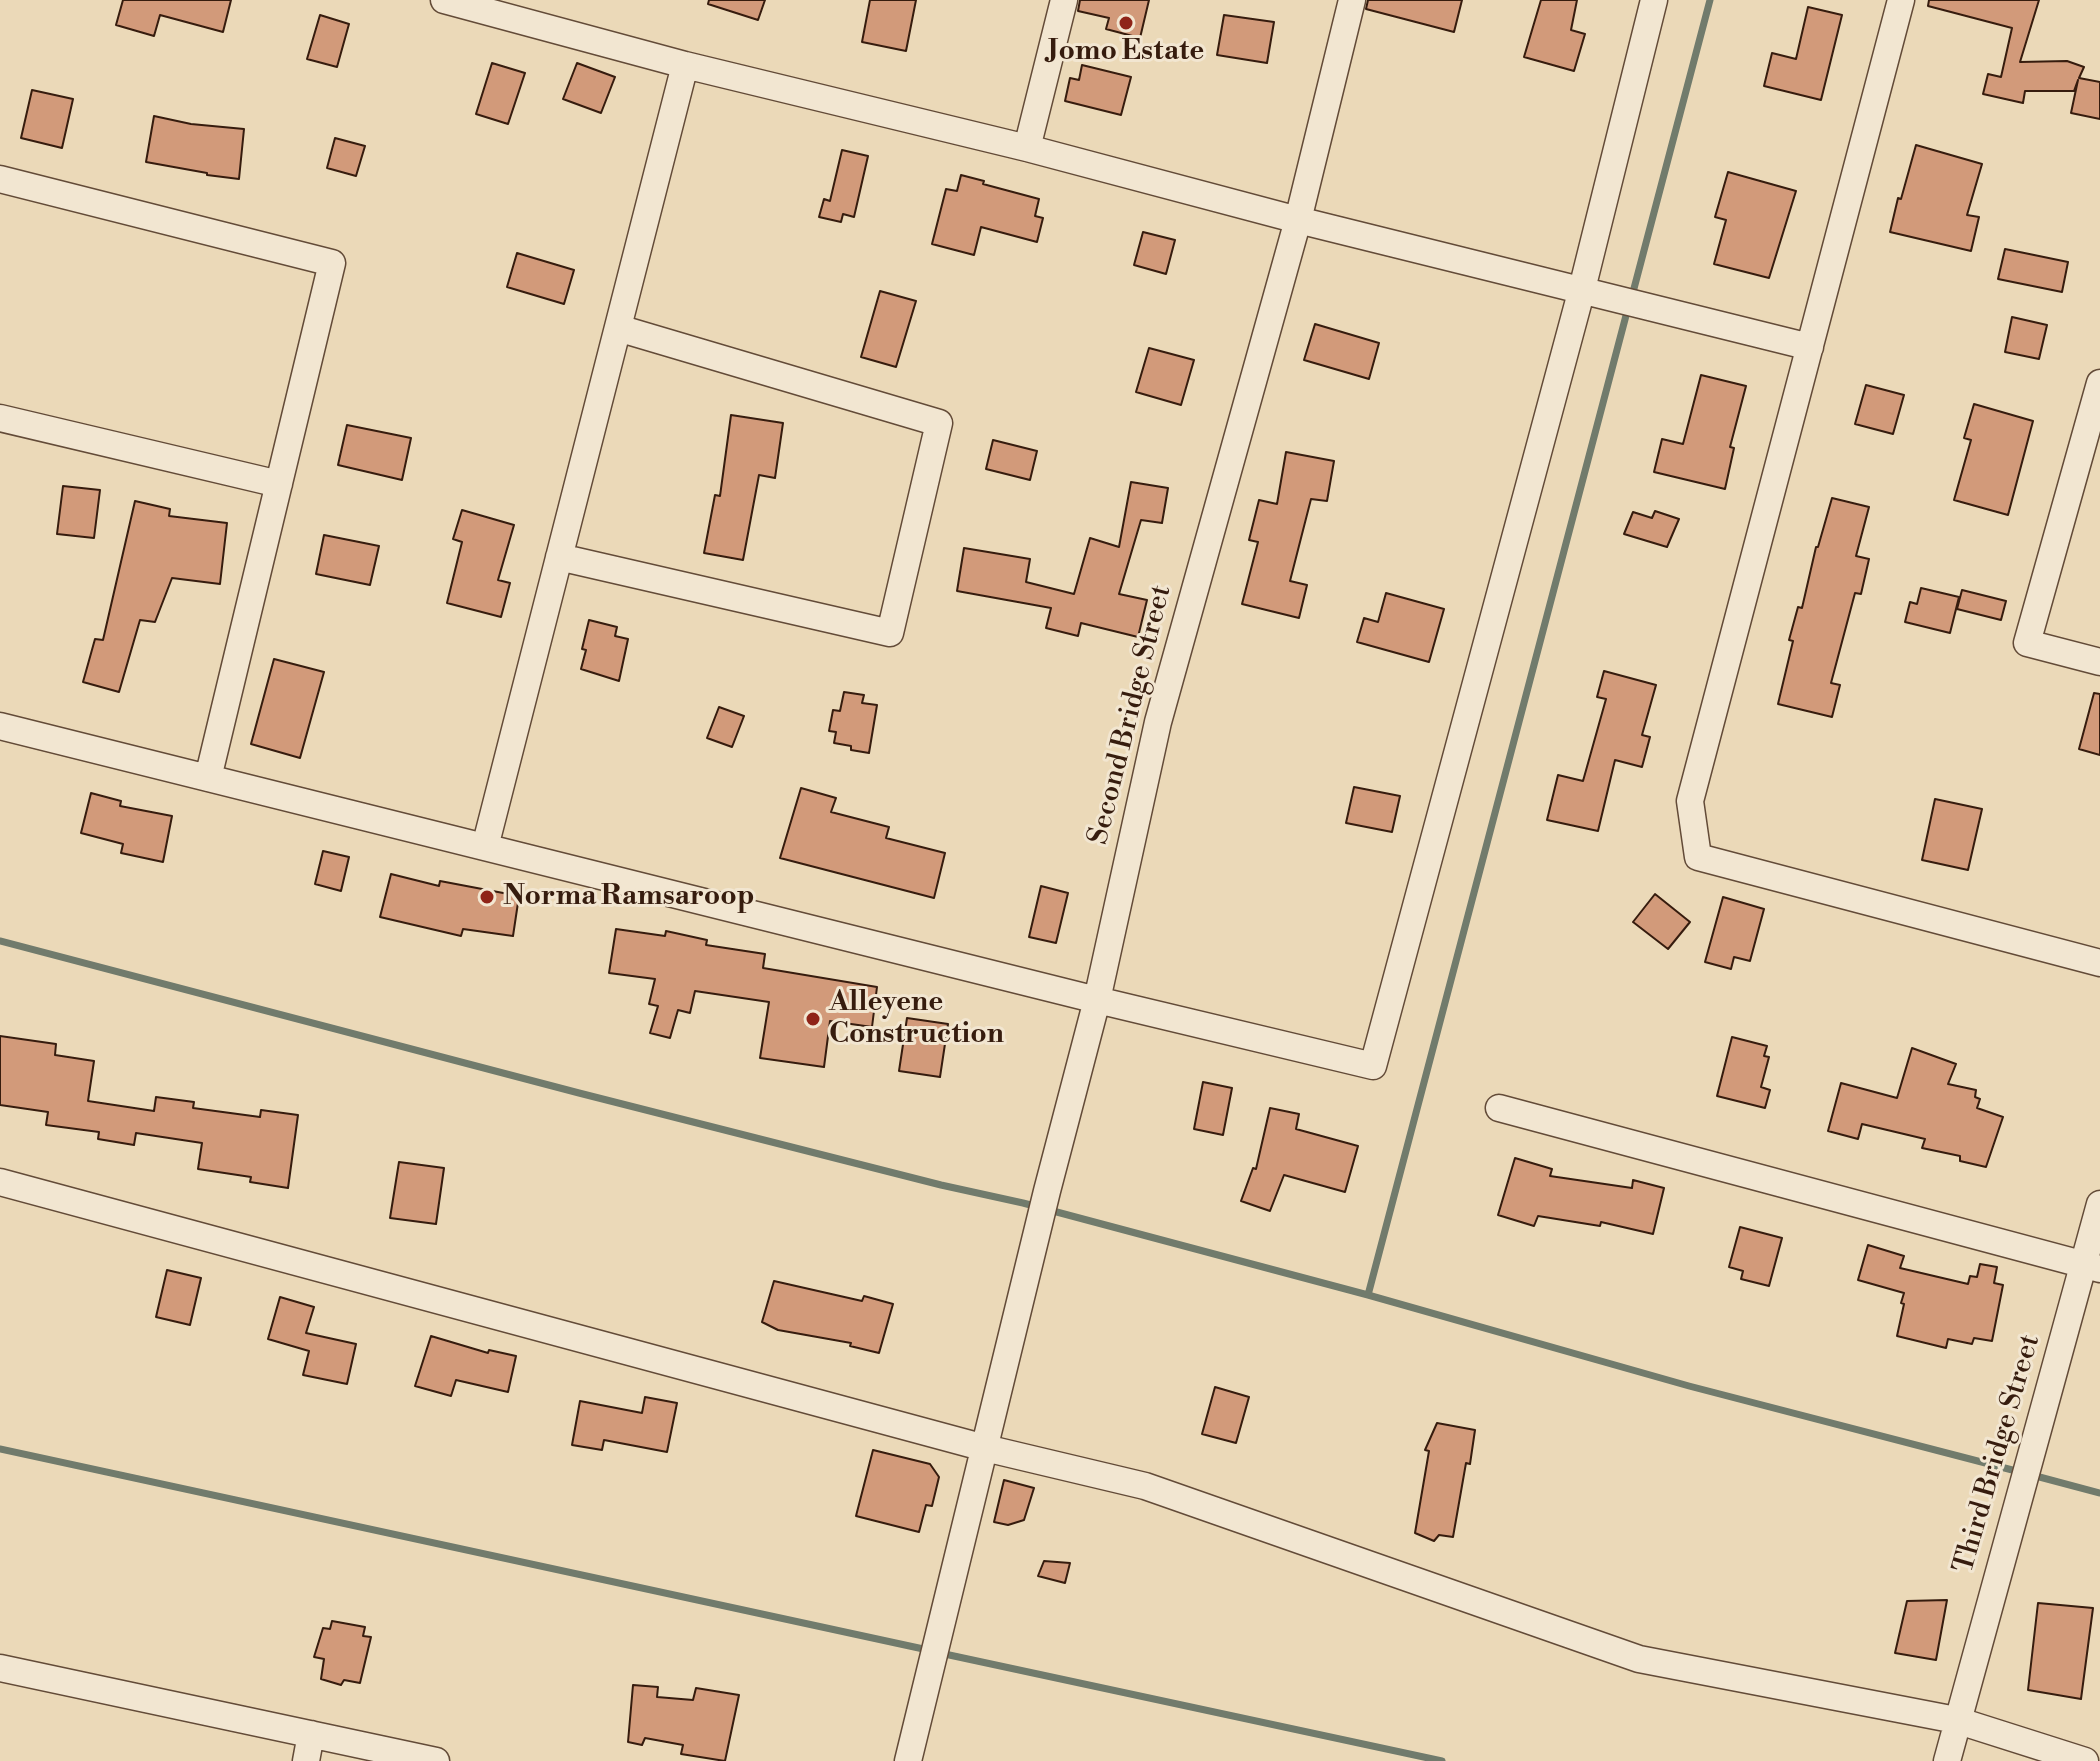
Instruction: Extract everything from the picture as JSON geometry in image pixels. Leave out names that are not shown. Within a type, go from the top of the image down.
[{"type":"street","points":[[444,0],[685,65],[1027,148],[1298,220],[1810,347]]},
{"type":"street","points":[[1027,148],[1064,0]]},
{"type":"street","name":"Second Bridge Street","points":[[908,1761],[1047,1191],[1097,1000],[1158,722],[1298,220],[1352,0]]},
{"type":"street","points":[[0,726],[1373,1066],[1582,289],[1654,0]]},
{"type":"street","points":[[1901,0],[1690,801],[1698,857],[2100,963]]},
{"type":"street","points":[[485,847],[685,65]]},
{"type":"street","points":[[0,179],[332,263],[208,778]]},
{"type":"street","points":[[559,557],[890,633],[939,423],[618,328]]},
{"type":"street","points":[[2100,383],[2027,643],[2100,662]]},
{"type":"street","points":[[0,418],[279,484]]},
{"type":"street","points":[[1499,1108],[2092,1267]]},
{"type":"street","points":[[0,1182],[985,1448],[1145,1486],[1639,1659],[1956,1720],[2085,1761]]},
{"type":"street","name":"Third Bridge Street","points":[[1947,1761],[2030,1456],[2092,1267],[2100,1204]]},
{"type":"street","points":[[0,1668],[436,1761]]},
{"type":"street","points":[[306,1761],[311,1734]]},
{"type":"building","points":[[123,0],[231,0],[223,32],[160,15],[154,36],[116,25]]},
{"type":"building","points":[[709,0],[765,0],[758,20],[708,4]]},
{"type":"building","points":[[870,0],[916,0],[906,51],[862,42]]},
{"type":"building","name":"Jomo Estate","points":[[1080,0],[1149,0],[1140,38],[1106,29],[1109,18],[1078,11]]},
{"type":"building","points":[[1368,0],[1462,0],[1454,32],[1366,9]]},
{"type":"building","points":[[1541,0],[1577,0],[1571,30],[1585,34],[1574,71],[1524,57]]},
{"type":"building","points":[[1929,0],[2039,0],[2020,62],[2067,61],[2084,67],[2079,78],[2100,82],[2100,119],[2071,113],[2078,80],[2074,91],[2025,91],[2023,103],[1983,94],[1988,74],[2001,77],[2012,28],[1928,6]]},
{"type":"building","points":[[1808,7],[1842,15],[1821,100],[1764,86],[1772,53],[1796,59]]},
{"type":"building","points":[[320,15],[349,24],[337,67],[307,59]]},
{"type":"building","points":[[1224,15],[1274,22],[1267,63],[1217,55]]},
{"type":"building","points":[[492,63],[525,73],[508,124],[476,114]]},
{"type":"building","points":[[577,63],[615,77],[601,113],[563,99]]},
{"type":"building","points":[[1082,65],[1131,77],[1121,115],[1065,101],[1070,78],[1079,80]]},
{"type":"building","points":[[32,90],[73,99],[62,148],[21,138]]},
{"type":"building","points":[[154,116],[191,124],[244,129],[239,179],[146,162]]},
{"type":"building","points":[[335,138],[365,146],[356,176],[327,168]]},
{"type":"building","points":[[1916,145],[1982,164],[1967,215],[1979,217],[1971,251],[1890,232]]},
{"type":"building","points":[[842,150],[868,156],[854,217],[843,214],[841,222],[819,217],[824,199],[830,201]]},
{"type":"building","points":[[1728,172],[1796,191],[1769,278],[1714,264],[1726,220],[1715,217]]},
{"type":"building","points":[[961,175],[1039,199],[1035,216],[1043,218],[1037,242],[981,227],[974,255],[932,244],[946,189],[957,191]]},
{"type":"building","points":[[1143,232],[1175,240],[1166,274],[1134,265]]},
{"type":"building","points":[[2005,249],[2068,262],[2062,292],[1998,279]]},
{"type":"building","points":[[517,253],[574,270],[564,304],[507,287]]},
{"type":"building","points":[[880,291],[916,301],[896,367],[861,357]]},
{"type":"building","points":[[2012,317],[2047,325],[2039,359],[2005,352]]},
{"type":"building","points":[[1315,324],[1379,343],[1369,379],[1304,360]]},
{"type":"building","points":[[1149,348],[1194,360],[1181,405],[1136,392]]},
{"type":"building","points":[[1701,375],[1746,386],[1730,447],[1734,448],[1725,489],[1654,472],[1662,439],[1683,444]]},
{"type":"building","points":[[1866,385],[1904,395],[1893,434],[1855,424]]},
{"type":"building","points":[[1974,404],[2033,421],[2008,515],[1954,500],[1971,440],[1964,438]]},
{"type":"building","points":[[731,415],[783,423],[775,478],[759,475],[743,560],[704,553],[715,495],[720,496]]},
{"type":"building","points":[[347,425],[411,438],[402,480],[338,465]]},
{"type":"building","points":[[993,440],[1037,451],[1030,480],[986,469]]},
{"type":"building","points":[[1286,452],[1334,461],[1327,501],[1311,499],[1290,581],[1307,585],[1299,618],[1242,604],[1258,542],[1249,540],[1259,500],[1277,504]]},
{"type":"building","points":[[1131,482],[1168,488],[1162,523],[1141,520],[1119,594],[1147,600],[1138,637],[1081,623],[1078,636],[1046,628],[1051,608],[957,591],[964,548],[1030,559],[1026,582],[1074,594],[1090,538],[1119,547]]},
{"type":"building","points":[[63,486],[100,490],[94,538],[57,534]]},
{"type":"building","points":[[1832,498],[1869,507],[1856,556],[1869,559],[1861,594],[1855,593],[1831,683],[1840,685],[1832,717],[1778,704],[1793,641],[1789,640],[1798,607],[1802,608],[1816,547]]},
{"type":"building","points":[[135,501],[170,509],[169,516],[227,523],[220,584],[172,578],[155,622],[140,620],[119,692],[83,682],[95,639],[103,640]]},
{"type":"building","points":[[462,510],[514,525],[498,580],[510,583],[501,617],[447,603],[462,542],[453,539]]},
{"type":"building","points":[[1655,511],[1679,519],[1667,547],[1624,534],[1633,512],[1652,518]]},
{"type":"building","points":[[324,535],[379,546],[370,585],[316,574]]},
{"type":"building","points":[[1921,588],[1959,597],[1950,633],[1905,622],[1910,602],[1917,604]]},
{"type":"building","points":[[1962,590],[2006,601],[2001,620],[1957,609]]},
{"type":"building","points":[[1386,593],[1444,609],[1429,662],[1357,642],[1364,618],[1378,622]]},
{"type":"building","points":[[589,620],[617,627],[615,636],[628,639],[619,681],[581,669]]},
{"type":"building","points":[[274,659],[324,672],[300,758],[251,744]]},
{"type":"building","points":[[1604,671],[1656,685],[1642,735],[1650,737],[1642,767],[1615,760],[1598,831],[1547,820],[1558,775],[1583,781],[1606,699],[1597,697]]},
{"type":"building","points":[[844,692],[864,695],[862,703],[877,705],[869,753],[834,743],[836,732],[829,731],[833,710],[840,711]]},
{"type":"building","points":[[2094,693],[2100,694],[2100,755],[2079,749]]},
{"type":"building","points":[[719,707],[744,716],[732,747],[707,738]]},
{"type":"building","points":[[1354,787],[1400,796],[1392,832],[1346,823]]},
{"type":"building","points":[[801,788],[836,798],[831,812],[889,827],[886,838],[945,853],[934,898],[780,858]]},
{"type":"building","points":[[91,793],[121,801],[120,806],[172,816],[163,862],[121,853],[123,844],[81,833]]},
{"type":"building","points":[[1935,799],[1982,809],[1968,870],[1922,860]]},
{"type":"building","points":[[323,851],[349,857],[341,891],[315,884]]},
{"type":"building","points":[[391,874],[439,886],[440,881],[519,896],[513,936],[463,929],[461,936],[380,917]]},
{"type":"building","points":[[1041,886],[1068,893],[1056,943],[1029,937]]},
{"type":"building","points":[[1655,894],[1690,922],[1668,949],[1633,922]]},
{"type":"building","points":[[1723,897],[1764,909],[1750,961],[1734,957],[1731,969],[1705,962]]},
{"type":"building","points":[[616,929],[665,936],[666,931],[707,940],[706,945],[765,954],[763,968],[877,987],[872,1027],[830,1021],[824,1067],[760,1058],[769,1002],[695,991],[690,1013],[678,1010],[670,1038],[650,1033],[658,1006],[649,1004],[655,979],[609,973]]},
{"type":"building","points":[[907,1018],[948,1024],[940,1077],[899,1071]]},
{"type":"building","points":[[0,1036],[56,1044],[55,1055],[94,1061],[88,1101],[154,1111],[156,1097],[194,1102],[193,1108],[260,1117],[261,1110],[298,1115],[288,1188],[250,1182],[251,1177],[198,1169],[202,1143],[136,1133],[134,1145],[98,1139],[99,1132],[46,1125],[48,1112],[0,1105]]},
{"type":"building","points":[[1732,1037],[1767,1046],[1764,1056],[1769,1057],[1761,1087],[1770,1090],[1765,1108],[1717,1096]]},
{"type":"building","points":[[1912,1048],[1956,1064],[1948,1084],[1976,1090],[1975,1097],[1980,1099],[1977,1108],[2003,1117],[1986,1167],[1960,1161],[1960,1156],[1922,1148],[1925,1139],[1862,1124],[1858,1139],[1828,1131],[1841,1083],[1897,1098]]},
{"type":"building","points":[[1203,1082],[1232,1088],[1223,1135],[1194,1129]]},
{"type":"building","points":[[1270,1108],[1299,1114],[1296,1129],[1358,1146],[1345,1192],[1284,1175],[1270,1211],[1241,1201],[1253,1168],[1256,1169]]},
{"type":"building","points":[[1515,1158],[1552,1169],[1550,1176],[1632,1188],[1633,1180],[1664,1188],[1653,1234],[1601,1222],[1600,1226],[1538,1216],[1534,1226],[1498,1215]]},
{"type":"building","points":[[399,1162],[444,1168],[436,1224],[390,1218]]},
{"type":"building","points":[[1740,1227],[1782,1238],[1769,1286],[1741,1279],[1743,1271],[1729,1267]]},
{"type":"building","points":[[1868,1245],[1904,1256],[1900,1268],[1968,1284],[1970,1276],[1977,1277],[1980,1264],[1997,1267],[1994,1283],[2003,1285],[1992,1341],[1974,1338],[1972,1344],[1948,1339],[1946,1348],[1897,1336],[1904,1293],[1858,1280]]},
{"type":"building","points":[[167,1270],[201,1278],[190,1325],[156,1317]]},
{"type":"building","points":[[774,1281],[862,1301],[864,1296],[893,1304],[879,1353],[850,1346],[851,1343],[778,1330],[762,1322]]},
{"type":"building","points":[[280,1297],[314,1307],[306,1333],[356,1344],[347,1384],[303,1375],[309,1351],[268,1339]]},
{"type":"building","points":[[431,1336],[488,1353],[489,1350],[516,1356],[508,1392],[456,1380],[451,1396],[415,1386]]},
{"type":"building","points":[[1215,1387],[1249,1397],[1236,1443],[1202,1434]]},
{"type":"building","points":[[645,1397],[677,1403],[667,1452],[604,1440],[602,1450],[572,1445],[580,1401],[642,1413]]},
{"type":"building","points":[[1437,1423],[1475,1430],[1453,1537],[1439,1535],[1434,1541],[1415,1533],[1429,1451],[1425,1450]]},
{"type":"building","points":[[873,1450],[930,1464],[939,1477],[932,1506],[926,1505],[919,1532],[856,1516]]},
{"type":"building","points":[[1004,1480],[1034,1488],[1024,1520],[1008,1525],[994,1522]]},
{"type":"building","points":[[1044,1561],[1070,1563],[1065,1583],[1038,1576]]},
{"type":"building","points":[[1947,1600],[1936,1660],[1895,1653],[1907,1601]]},
{"type":"building","points":[[2038,1603],[2093,1608],[2081,1699],[2028,1690]]},
{"type":"building","points":[[332,1621],[365,1627],[363,1636],[371,1637],[360,1683],[344,1680],[341,1685],[321,1679],[324,1659],[314,1657],[323,1628],[330,1629]]},
{"type":"building","points":[[633,1685],[658,1687],[657,1697],[693,1700],[696,1688],[739,1695],[725,1761],[681,1754],[683,1745],[645,1738],[642,1745],[628,1742]]},
{"type":"waterway","points":[[1632,296],[1710,0]]},
{"type":"waterway","points":[[1368,1295],[1628,308]]},
{"type":"waterway","points":[[0,941],[579,1093],[1023,1203],[1368,1295],[1689,1386],[2020,1472]]},
{"type":"waterway","points":[[0,1449],[928,1650]]},
{"type":"waterway","points":[[2032,1475],[2100,1493]]},
{"type":"waterway","points":[[940,1653],[1442,1761]]},
{"type":"place","name":"Jomo Estate","points":[[1126,23]]},
{"type":"place","name":"Norma Ramsaroop","points":[[487,897]]},
{"type":"place","name":"Alleyene Construction","points":[[813,1019]]}]
